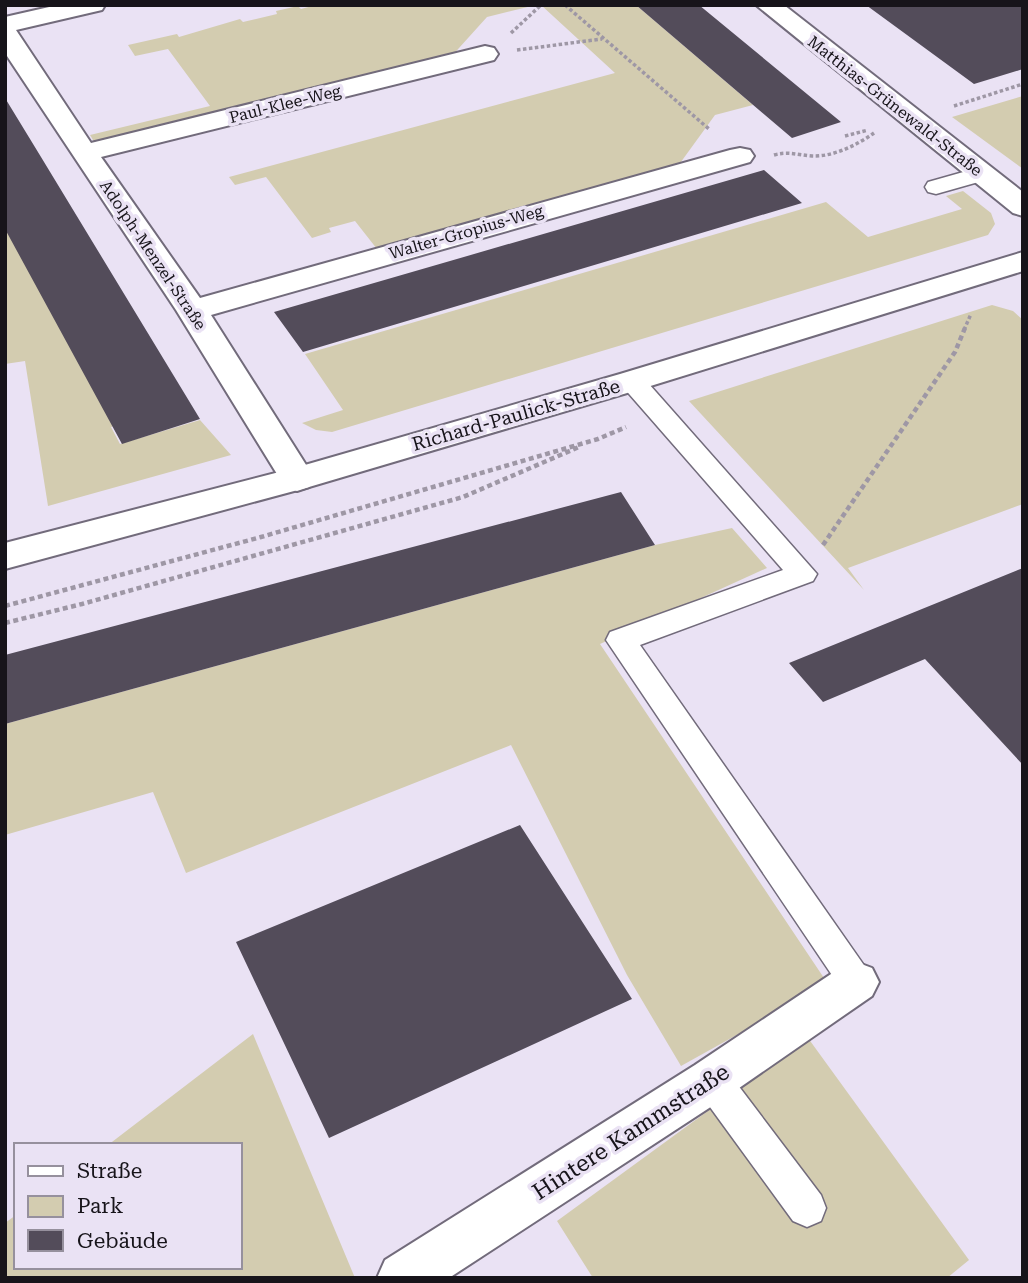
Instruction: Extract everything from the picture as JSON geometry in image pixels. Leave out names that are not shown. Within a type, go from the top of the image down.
[{"type":"street","points":[[5,25],[93,5]]},
{"type":"street","name":"Matthias-Grünewald-Straße","points":[[768,5],[1023,207]]},
{"type":"street","name":"Adolph-Menzel-Straße","points":[[5,33],[192,310],[297,480]]},
{"type":"street","name":"Paul-Klee-Weg","points":[[84,153],[485,54]]},
{"type":"street","name":"Walter-Gropius-Weg","points":[[192,310],[740,156]]},
{"type":"street","name":"Richard-Paulick-Straße","points":[[5,556],[297,480],[1023,261]]},
{"type":"street","name":"Hintere Kammstraße","points":[[403,1278],[712,1080],[856,982]]},
{"type":"lane","points":[[936,187],[981,174]]},
{"type":"lane","points":[[632,381],[803,574],[621,640],[856,982]]},
{"type":"lane","points":[[712,1080],[807,1208]]},
{"type":"path","points":[[565,5],[740,156],[762,158],[790,150],[814,157],[861,143],[883,126],[845,136]]},
{"type":"path","points":[[485,54],[603,38]]},
{"type":"path","points":[[912,120],[1023,84]]},
{"type":"path","points":[[803,574],[955,352],[988,271]]},
{"type":"path","points":[[5,623],[82,604],[463,497],[647,417],[656,409]]},
{"type":"green space","points":[[316,5],[536,5],[487,17],[450,58],[96,145],[90,135],[210,106],[168,49],[135,56],[128,45],[177,34],[179,37],[240,19],[243,22],[277,14],[276,11]]},
{"type":"green space","points":[[541,5],[636,5],[753,105],[715,115],[678,166],[377,249],[355,221],[329,228],[331,232],[312,238],[266,177],[235,185],[229,177],[615,73]]},
{"type":"green space","points":[[1023,96],[1023,169],[952,117]]},
{"type":"green space","points":[[963,191],[991,213],[995,224],[988,235],[332,432],[316,430],[302,423],[343,410],[305,354],[826,202],[868,237],[962,209],[946,196]]},
{"type":"green space","points":[[5,228],[120,424],[111,427],[120,444],[200,420],[231,455],[48,506],[25,361],[5,364]]},
{"type":"green space","points":[[992,305],[1013,311],[1023,320],[1023,504],[848,568],[864,590],[689,401]]},
{"type":"green space","points":[[732,528],[767,568],[600,644],[828,984],[681,1066],[627,975],[511,745],[186,873],[153,792],[5,835],[5,724],[655,545]]},
{"type":"green space","points":[[253,1034],[355,1278],[5,1278],[5,1223],[14,1216],[14,1269],[242,1269],[242,1143],[111,1143]]},
{"type":"green space","points":[[808,1038],[969,1260],[947,1278],[593,1278],[557,1221]]},
{"type":"building","points":[[636,5],[699,5],[841,122],[792,138]]},
{"type":"building","points":[[866,5],[1023,5],[1023,69],[974,84]]},
{"type":"building","points":[[5,98],[200,419],[122,444],[5,229]]},
{"type":"building","points":[[764,170],[802,203],[303,352],[274,312]]},
{"type":"building","points":[[621,492],[655,545],[5,724],[5,655]]},
{"type":"building","points":[[1023,568],[1023,765],[925,659],[823,702],[789,663]]},
{"type":"building","points":[[520,825],[632,999],[329,1138],[236,942]]}]
